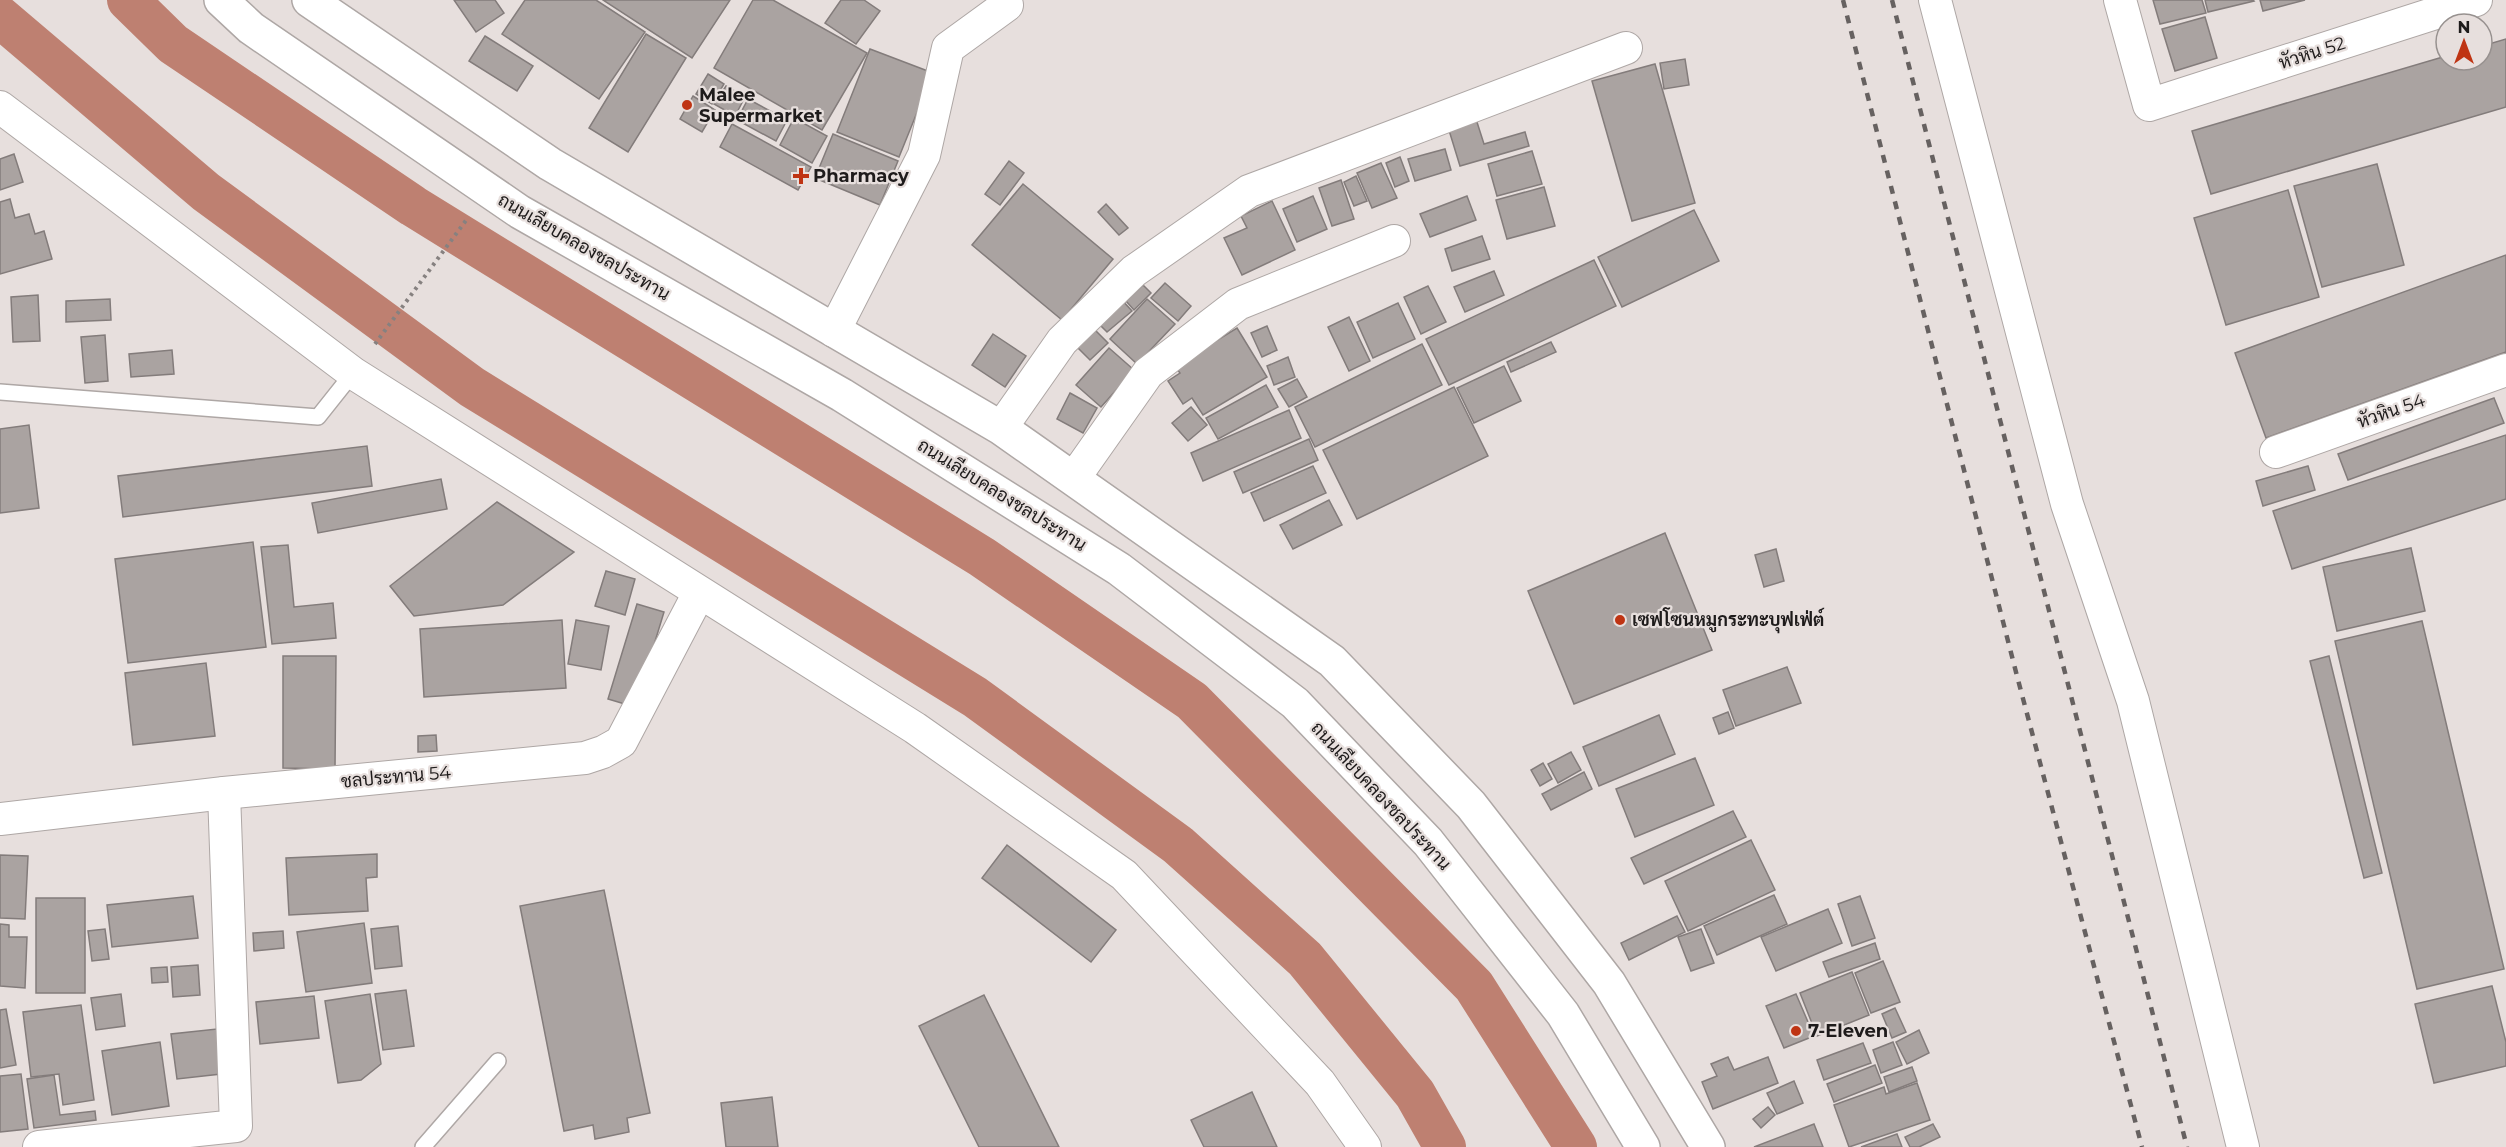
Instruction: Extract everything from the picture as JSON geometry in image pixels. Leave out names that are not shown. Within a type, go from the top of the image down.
[{"type":"street","name":"ถนนเลียบคลองชลประทาน","points":[[220,0],[251,28],[520,212],[842,395],[1119,569],[1295,704],[1428,842],[1563,1014],[1643,1147]]},
{"type":"street","points":[[309,0],[550,164],[1001,428],[1332,661],[1471,805],[1609,983],[1708,1147]]},
{"type":"street","points":[[1935,0],[2067,504],[2133,701],[2243,1147]]},
{"type":"street","name":"หัวหิน 52","points":[[2120,0],[2149,105],[2476,0]]},
{"type":"street","points":[[834,331],[924,155],[948,48],[1006,5]]},
{"type":"street","points":[[1001,428],[1062,341],[1134,271],[1249,191],[1626,48]]},
{"type":"street","points":[[0,107],[353,373],[915,728],[1124,875],[1320,1083],[1365,1147]]},
{"type":"street","points":[[1074,478],[1148,373],[1238,304],[1394,241]]},
{"type":"street","name":"หัวหิน 54","points":[[2276,452],[2506,370]]},
{"type":"street","name":"ชลประทาน 54","points":[[0,819],[224,793],[585,758],[603,752],[621,742],[699,593]]},
{"type":"street","points":[[39,1147],[236,1126],[224,793]]},
{"type":"lane","points":[[0,392],[318,417],[353,373]]},
{"type":"lane","points":[[423,1147],[498,1060]]},
{"type":"path","points":[[353,373],[442,253]]},
{"type":"building","points":[[454,0],[495,0],[504,13],[476,32]]},
{"type":"building","points":[[525,0],[596,0],[645,32],[599,99],[502,34]]},
{"type":"building","points":[[603,0],[730,0],[692,58]]},
{"type":"building","points":[[753,0],[773,0],[867,53],[822,130],[714,68]]},
{"type":"building","points":[[841,0],[864,0],[880,11],[856,44],[825,23]]},
{"type":"building","points":[[2153,0],[2202,0],[2206,13],[2160,24]]},
{"type":"building","points":[[2205,0],[2253,0],[2254,1],[2208,12]]},
{"type":"building","points":[[2260,0],[2305,0],[2263,11]]},
{"type":"building","points":[[2205,17],[2217,58],[2175,71],[2162,29]]},
{"type":"building","points":[[646,34],[686,58],[628,152],[589,128]]},
{"type":"building","points":[[485,36],[533,66],[517,91],[469,61]]},
{"type":"building","points":[[2506,39],[2506,107],[2211,194],[2192,131],[2434,60],[2434,72],[2494,72],[2494,42]]},
{"type":"building","points":[[870,49],[933,73],[899,157],[837,132]]},
{"type":"building","points":[[1685,59],[1689,85],[1664,89],[1660,63]]},
{"type":"building","points":[[1655,64],[1695,203],[1632,221],[1592,81]]},
{"type":"building","points":[[708,74],[724,84],[712,104],[696,94]]},
{"type":"building","points":[[726,86],[745,97],[735,116],[714,104]]},
{"type":"building","points":[[693,96],[715,110],[702,132],[680,119]]},
{"type":"building","points":[[748,99],[787,120],[776,141],[737,120]]},
{"type":"building","points":[[794,118],[827,136],[812,163],[780,145]]},
{"type":"building","points":[[1476,119],[1484,144],[1525,132],[1529,146],[1460,166],[1448,127]]},
{"type":"building","points":[[732,124],[811,167],[798,190],[720,147]]},
{"type":"building","points":[[833,134],[898,161],[880,205],[815,178]]},
{"type":"building","points":[[1445,149],[1451,170],[1415,181],[1408,159]]},
{"type":"building","points":[[1532,151],[1542,184],[1497,196],[1488,164]]},
{"type":"building","points":[[14,154],[23,182],[0,190],[0,159]]},
{"type":"building","points":[[1400,157],[1409,181],[1395,187],[1386,163]]},
{"type":"building","points":[[1009,161],[1024,173],[1000,205],[985,194]]},
{"type":"building","points":[[1381,163],[1397,198],[1372,208],[1357,173]]},
{"type":"building","points":[[2377,164],[2404,265],[2322,287],[2294,186]]},
{"type":"building","points":[[1356,176],[1367,201],[1354,206],[1344,182]]},
{"type":"building","points":[[1341,180],[1354,219],[1332,226],[1319,188]]},
{"type":"building","points":[[1023,184],[1113,259],[1062,320],[972,245]]},
{"type":"building","points":[[1544,187],[1555,226],[1507,239],[1496,200]]},
{"type":"building","points":[[2288,190],[2319,297],[2226,325],[2194,218]]},
{"type":"building","points":[[1313,196],[1327,229],[1297,242],[1283,209]]},
{"type":"building","points":[[1467,196],[1476,220],[1430,237],[1420,214]]},
{"type":"building","points":[[10,199],[15,218],[29,214],[35,234],[44,231],[52,259],[0,274],[0,202]]},
{"type":"building","points":[[1272,201],[1295,250],[1242,275],[1224,238],[1247,228],[1241,216]]},
{"type":"building","points":[[1106,204],[1128,228],[1119,235],[1098,212]]},
{"type":"building","points":[[1694,210],[1719,261],[1622,307],[1598,257]]},
{"type":"building","points":[[1482,236],[1490,259],[1452,271],[1445,249]]},
{"type":"building","points":[[2506,255],[2506,352],[2266,438],[2235,353]]},
{"type":"building","points":[[1594,260],[1616,306],[1449,385],[1426,339]]},
{"type":"building","points":[[1494,271],[1504,295],[1465,312],[1454,287]]},
{"type":"building","points":[[1165,283],[1191,306],[1178,321],[1151,298]]},
{"type":"building","points":[[1143,285],[1151,293],[1134,310],[1126,301]]},
{"type":"building","points":[[1428,286],[1446,322],[1421,334],[1404,297]]},
{"type":"building","points":[[38,295],[40,341],[13,342],[11,297]]},
{"type":"building","points":[[1120,298],[1132,311],[1107,332],[1095,320]]},
{"type":"building","points":[[110,299],[111,320],[66,322],[66,301]]},
{"type":"building","points":[[1147,299],[1175,324],[1137,364],[1110,339]]},
{"type":"building","points":[[1398,303],[1415,339],[1373,358],[1357,322]]},
{"type":"building","points":[[1349,317],[1370,361],[1349,371],[1328,327]]},
{"type":"building","points":[[1090,325],[1108,343],[1090,360],[1072,342]]},
{"type":"building","points":[[1267,326],[1277,350],[1262,357],[1251,333]]},
{"type":"building","points":[[1237,328],[1267,377],[1203,415],[1192,398],[1183,404],[1168,381],[1180,373],[1175,366]]},
{"type":"building","points":[[993,334],[1026,356],[1005,387],[972,365]]},
{"type":"building","points":[[105,335],[108,381],[85,383],[81,337]]},
{"type":"building","points":[[1551,342],[1556,352],[1511,372],[1507,362]]},
{"type":"building","points":[[1422,344],[1442,385],[1315,447],[1295,407]]},
{"type":"building","points":[[1109,348],[1134,370],[1101,407],[1076,385]]},
{"type":"building","points":[[172,350],[174,374],[131,377],[129,354]]},
{"type":"building","points":[[1288,357],[1295,377],[1274,385],[1267,366]]},
{"type":"building","points":[[1504,366],[1521,401],[1474,423],[1457,388]]},
{"type":"building","points":[[1297,379],[1307,397],[1289,407],[1278,389]]},
{"type":"building","points":[[1266,385],[1278,407],[1218,439],[1206,418]]},
{"type":"building","points":[[1454,387],[1488,456],[1357,519],[1323,450]]},
{"type":"building","points":[[1070,393],[1097,408],[1083,433],[1057,419]]},
{"type":"building","points":[[2494,398],[2504,423],[2348,480],[2338,454]]},
{"type":"building","points":[[1191,407],[1207,425],[1188,441],[1172,423]]},
{"type":"building","points":[[1289,410],[1301,438],[1203,481],[1191,453]]},
{"type":"building","points":[[29,425],[39,508],[0,513],[0,429]]},
{"type":"building","points":[[2506,435],[2506,499],[2292,569],[2273,511]]},
{"type":"building","points":[[1309,439],[1318,460],[1243,493],[1234,472]]},
{"type":"building","points":[[367,446],[372,486],[123,517],[118,476]]},
{"type":"building","points":[[1313,466],[1326,493],[1264,521],[1251,493]]},
{"type":"building","points":[[2308,466],[2315,490],[2263,506],[2256,481]]},
{"type":"building","points":[[441,479],[447,509],[318,533],[312,503]]},
{"type":"building","points":[[1329,500],[1342,525],[1293,549],[1280,525]]},
{"type":"building","points":[[497,502],[574,552],[503,605],[414,616],[390,586]]},
{"type":"building","name":"เซฟโซนหมูกระทะบุฟเฟ่ต์","points":[[1665,533],[1712,650],[1574,704],[1528,591]]},
{"type":"building","points":[[253,542],[266,647],[128,663],[115,559]]},
{"type":"building","points":[[288,545],[294,607],[333,603],[336,638],[272,644],[261,547]]},
{"type":"building","points":[[2411,548],[2425,611],[2337,631],[2323,567]]},
{"type":"building","points":[[1776,549],[1784,581],[1764,587],[1755,555]]},
{"type":"building","points":[[606,571],[635,579],[625,615],[595,606]]},
{"type":"building","points":[[637,604],[664,612],[635,707],[608,699]]},
{"type":"building","points":[[562,620],[566,688],[424,697],[420,629]]},
{"type":"building","points":[[576,620],[609,626],[601,670],[568,664]]},
{"type":"building","points":[[2422,621],[2504,969],[2417,989],[2335,641]]},
{"type":"building","points":[[283,656],[336,656],[335,769],[283,768]]},
{"type":"building","points":[[2329,656],[2382,873],[2364,878],[2310,661]]},
{"type":"building","points":[[206,663],[215,736],[133,745],[125,673]]},
{"type":"building","points":[[1787,667],[1801,703],[1736,726],[1723,690]]},
{"type":"building","points":[[1728,712],[1734,728],[1719,734],[1713,718]]},
{"type":"building","points":[[1659,715],[1675,754],[1599,786],[1583,747]]},
{"type":"building","points":[[436,735],[437,751],[418,752],[418,736]]},
{"type":"building","points":[[1571,752],[1581,770],[1558,783],[1548,764]]},
{"type":"building","points":[[1695,758],[1714,805],[1635,837],[1616,789]]},
{"type":"building","points":[[1543,763],[1552,779],[1540,786],[1531,770]]},
{"type":"building","points":[[1584,772],[1592,789],[1551,810],[1542,794]]},
{"type":"building","points":[[1733,811],[1746,837],[1644,884],[1631,858]]},
{"type":"building","points":[[1751,840],[1775,890],[1688,931],[1665,881]]},
{"type":"building","points":[[1007,845],[1116,930],[1091,962],[982,878]]},
{"type":"building","points":[[377,854],[377,877],[366,878],[368,911],[289,915],[286,858]]},
{"type":"building","points":[[0,855],[28,856],[25,919],[0,918]]},
{"type":"building","points":[[604,890],[650,1113],[627,1118],[629,1132],[595,1139],[593,1125],[564,1131],[520,906]]},
{"type":"building","points":[[1774,895],[1787,924],[1717,955],[1704,926]]},
{"type":"building","points":[[193,896],[198,938],[112,947],[107,905]]},
{"type":"building","points":[[1860,896],[1875,938],[1852,946],[1838,904]]},
{"type":"building","points":[[36,898],[85,898],[85,993],[36,993]]},
{"type":"building","points":[[1828,909],[1842,943],[1776,971],[1761,937]]},
{"type":"building","points":[[1677,916],[1685,932],[1629,960],[1621,943]]},
{"type":"building","points":[[364,923],[372,983],[306,992],[297,932]]},
{"type":"building","points":[[0,924],[9,925],[9,937],[27,937],[25,988],[0,986]]},
{"type":"building","points":[[398,926],[402,966],[375,969],[371,929]]},
{"type":"building","points":[[105,929],[109,959],[92,961],[88,931]]},
{"type":"building","points":[[1701,929],[1714,963],[1691,971],[1678,937]]},
{"type":"building","points":[[283,931],[284,948],[254,951],[253,933]]},
{"type":"building","points":[[1875,943],[1880,959],[1829,977],[1823,962]]},
{"type":"building","points":[[1883,961],[1900,1002],[1871,1013],[1855,973]]},
{"type":"building","points":[[198,965],[200,995],[173,997],[171,967]]},
{"type":"building","points":[[167,967],[168,982],[152,983],[151,968]]},
{"type":"building","points":[[1852,972],[1869,1015],[1817,1036],[1800,993]]},
{"type":"building","points":[[2492,986],[2506,1042],[2506,1066],[2434,1083],[2415,1004]]},
{"type":"building","points":[[406,990],[414,1046],[383,1050],[375,994]]},
{"type":"building","points":[[121,994],[125,1026],[96,1030],[91,998]]},
{"type":"building","points":[[370,994],[381,1064],[361,1080],[338,1083],[325,1001]]},
{"type":"building","points":[[1796,994],[1814,1036],[1784,1048],[1766,1006]]},
{"type":"building","points":[[984,995],[1059,1147],[979,1147],[919,1026]]},
{"type":"building","points":[[314,996],[319,1038],[260,1044],[256,1002]]},
{"type":"building","points":[[81,1005],[94,1100],[63,1105],[59,1074],[31,1077],[23,1012]]},
{"type":"building","points":[[1895,1008],[1906,1032],[1892,1038],[1882,1014]]},
{"type":"building","points":[[6,1009],[16,1065],[0,1068],[0,1010]]},
{"type":"building","points":[[217,1029],[221,1074],[177,1079],[171,1034]]},
{"type":"building","points":[[1919,1030],[1929,1053],[1907,1064],[1896,1042]]},
{"type":"building","points":[[160,1042],[169,1106],[112,1115],[102,1051]]},
{"type":"building","points":[[1893,1042],[1902,1065],[1881,1073],[1873,1050]]},
{"type":"building","points":[[1863,1043],[1871,1063],[1824,1080],[1817,1060]]},
{"type":"building","points":[[1728,1057],[1734,1070],[1768,1057],[1778,1083],[1713,1109],[1702,1082],[1717,1076],[1711,1064]]},
{"type":"building","points":[[1875,1065],[1882,1083],[1834,1102],[1827,1084]]},
{"type":"building","points":[[1912,1067],[1917,1081],[1889,1092],[1884,1077]]},
{"type":"building","points":[[21,1074],[28,1129],[0,1132],[0,1076]]},
{"type":"building","points":[[54,1075],[60,1115],[95,1111],[96,1120],[34,1128],[27,1079]]},
{"type":"building","points":[[1794,1081],[1803,1103],[1777,1114],[1767,1093]]},
{"type":"building","points":[[1917,1083],[1930,1120],[1849,1147],[1834,1105],[1884,1087],[1886,1094]]},
{"type":"building","points":[[1252,1092],[1277,1147],[1204,1147],[1191,1120]]},
{"type":"building","points":[[772,1097],[778,1147],[726,1147],[721,1103]]},
{"type":"building","points":[[1768,1107],[1775,1115],[1761,1128],[1753,1119]]},
{"type":"building","points":[[1814,1124],[1823,1147],[1754,1147]]},
{"type":"building","points":[[1933,1124],[1940,1137],[1919,1147],[1910,1147],[1905,1137]]},
{"type":"building","points":[[1897,1134],[1902,1147],[1861,1147]]},
{"type":"waterway","points":[[128,0],[173,44],[413,206],[982,557],[1192,701],[1474,986],[1576,1147]]},
{"type":"waterway","points":[[0,17],[206,192],[472,387],[975,697],[1178,845],[1305,959],[1415,1094],[1445,1147]]},
{"type":"railway","points":[[1843,0],[2017,676],[2142,1147]]},
{"type":"railway","points":[[1892,0],[2187,1147]]},
{"type":"place","name":"Malee Supermarket","points":[[687,105]]},
{"type":"place","name":"Pharmacy","points":[[801,176]]},
{"type":"place","name":"เซฟโซนหมูกระทะบุฟเฟ่ต์","points":[[1620,620]]},
{"type":"place","name":"7-Eleven","points":[[1796,1031]]}]
